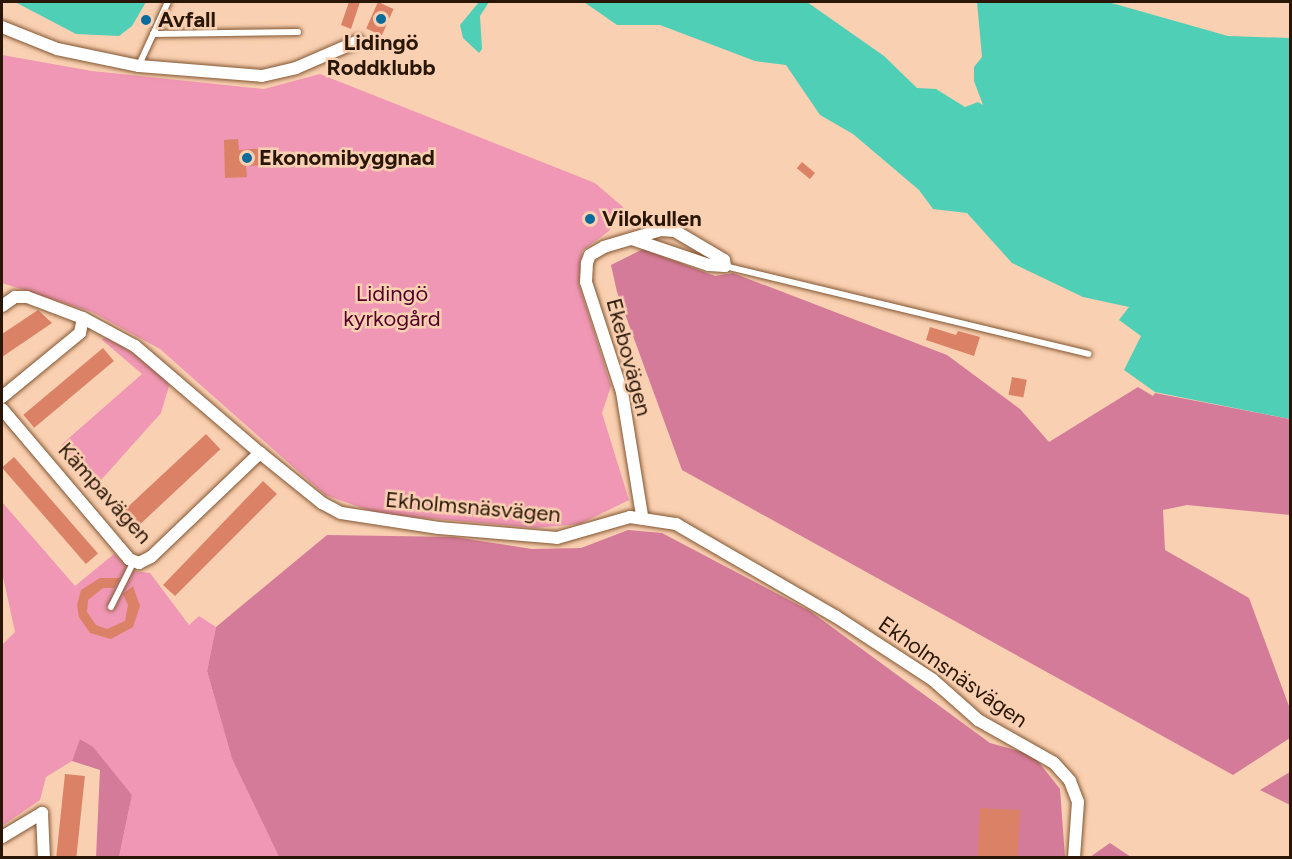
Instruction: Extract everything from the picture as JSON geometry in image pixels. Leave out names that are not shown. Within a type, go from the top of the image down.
[{"type":"street","points":[[2,27],[57,49],[139,66],[262,76],[296,69],[358,41]]},
{"type":"street","name":"Ekebovägen","points":[[642,516],[622,393],[586,282],[590,255],[661,230],[675,231],[724,260],[725,266]]},
{"type":"street","points":[[632,239],[710,265],[725,266]]},
{"type":"street","name":"Ekholmsnäsvägen","points":[[2,306],[15,297],[27,297],[83,318],[157,361],[260,453],[322,503],[357,518],[557,538],[642,516],[676,524],[835,616],[933,680],[978,720],[1054,764],[1070,781],[1078,802],[1074,858]]},
{"type":"street","points":[[2,397],[80,333],[83,318]]},
{"type":"street","name":"Kämpavägen","points":[[2,409],[134,561],[143,562],[151,557],[260,453]]},
{"type":"street","points":[[2,837],[42,813],[44,858]]},
{"type":"lane","points":[[139,66],[168,2]]},
{"type":"lane","points":[[153,34],[298,32]]},
{"type":"lane","points":[[725,266],[1089,354]]},
{"type":"lane","points":[[111,607],[134,561]]},
{"type":"green space","name":"Lidingö kyrkogård","points":[[2,55],[92,71],[264,89],[320,74],[595,183],[623,207],[609,231],[582,251],[579,285],[611,386],[602,413],[629,500],[580,524],[535,528],[380,514],[325,495],[160,349],[92,312],[2,283]]},
{"type":"green space","points":[[107,338],[165,372],[169,386],[161,413],[93,489],[61,445],[142,374],[101,339]]},
{"type":"green space","points":[[2,502],[75,586],[114,554],[133,571],[150,573],[189,625],[199,616],[216,627],[207,671],[232,759],[279,857],[119,857],[132,795],[81,739],[72,761],[46,777],[40,800],[2,826],[2,645],[15,632],[2,572]]},
{"type":"shaded area","points":[[643,249],[715,276],[733,273],[947,355],[1020,409],[1049,442],[1138,387],[1153,396],[1155,393],[1290,419],[1290,515],[1187,505],[1163,510],[1165,550],[1249,598],[1290,709],[1290,738],[1233,775],[682,470],[617,292],[611,265]]},
{"type":"shaded area","points":[[628,530],[662,533],[810,611],[990,743],[1033,755],[1060,789],[1065,857],[279,857],[232,759],[207,671],[216,627],[327,535],[454,537],[532,549],[581,548]]},
{"type":"shaded area","points":[[80,739],[93,747],[132,795],[119,857],[96,857],[100,770],[72,761]]},
{"type":"shaded area","points":[[1290,772],[1290,805],[1260,790]]},
{"type":"shaded area","points":[[1110,843],[1131,857],[1090,857]]},
{"type":"water","points":[[15,2],[146,2],[132,26],[119,36],[76,34]]},
{"type":"water","points":[[479,2],[489,2],[480,16],[482,49],[479,53],[463,38],[460,25]]},
{"type":"water","points":[[584,2],[807,2],[884,56],[917,88],[936,89],[965,107],[978,102],[983,105],[974,81],[974,67],[982,57],[977,2],[1108,2],[1228,36],[1290,38],[1290,419],[1155,392],[1124,370],[1141,336],[1119,320],[1129,307],[1083,297],[1012,263],[967,213],[933,209],[919,190],[853,134],[820,115],[786,65],[755,61],[660,25],[617,25]]},
{"type":"building","points":[[349,2],[360,2],[351,29],[341,25]]},
{"type":"building","name":"Lidingö Roddklubb","points":[[378,2],[394,9],[382,35],[366,28]]},
{"type":"building","name":"Ekonomibyggnad","points":[[238,139],[239,150],[269,148],[270,165],[246,166],[247,177],[225,178],[224,140]]},
{"type":"building","points":[[802,162],[815,173],[810,179],[797,168]]},
{"type":"building","points":[[38,310],[52,323],[2,357],[2,334]]},
{"type":"building","points":[[930,327],[956,335],[958,331],[980,337],[974,356],[926,340]]},
{"type":"building","points":[[103,348],[114,361],[34,428],[23,415]]},
{"type":"building","points":[[1012,377],[1027,380],[1023,398],[1009,395]]},
{"type":"building","points":[[206,434],[220,449],[133,531],[118,516]]},
{"type":"building","points":[[14,457],[98,554],[86,564],[2,468]]},
{"type":"building","points":[[263,481],[277,494],[175,596],[163,585]]},
{"type":"building","points":[[100,578],[120,578],[114,588],[103,588],[88,600],[87,612],[96,625],[107,629],[125,621],[128,605],[123,594],[133,586],[140,606],[133,627],[111,639],[90,633],[79,617],[77,605],[81,590]]},
{"type":"building","points":[[65,774],[85,776],[76,858],[56,858]]},
{"type":"building","points":[[980,808],[1020,810],[1017,858],[977,858]]},
{"type":"place","name":"Lidingö Roddklubb","points":[[381,19]]},
{"type":"place","name":"Avfall","points":[[146,20]]},
{"type":"place","name":"Ekonomibyggnad","points":[[247,158]]},
{"type":"place","name":"Vilokullen","points":[[590,219]]}]
